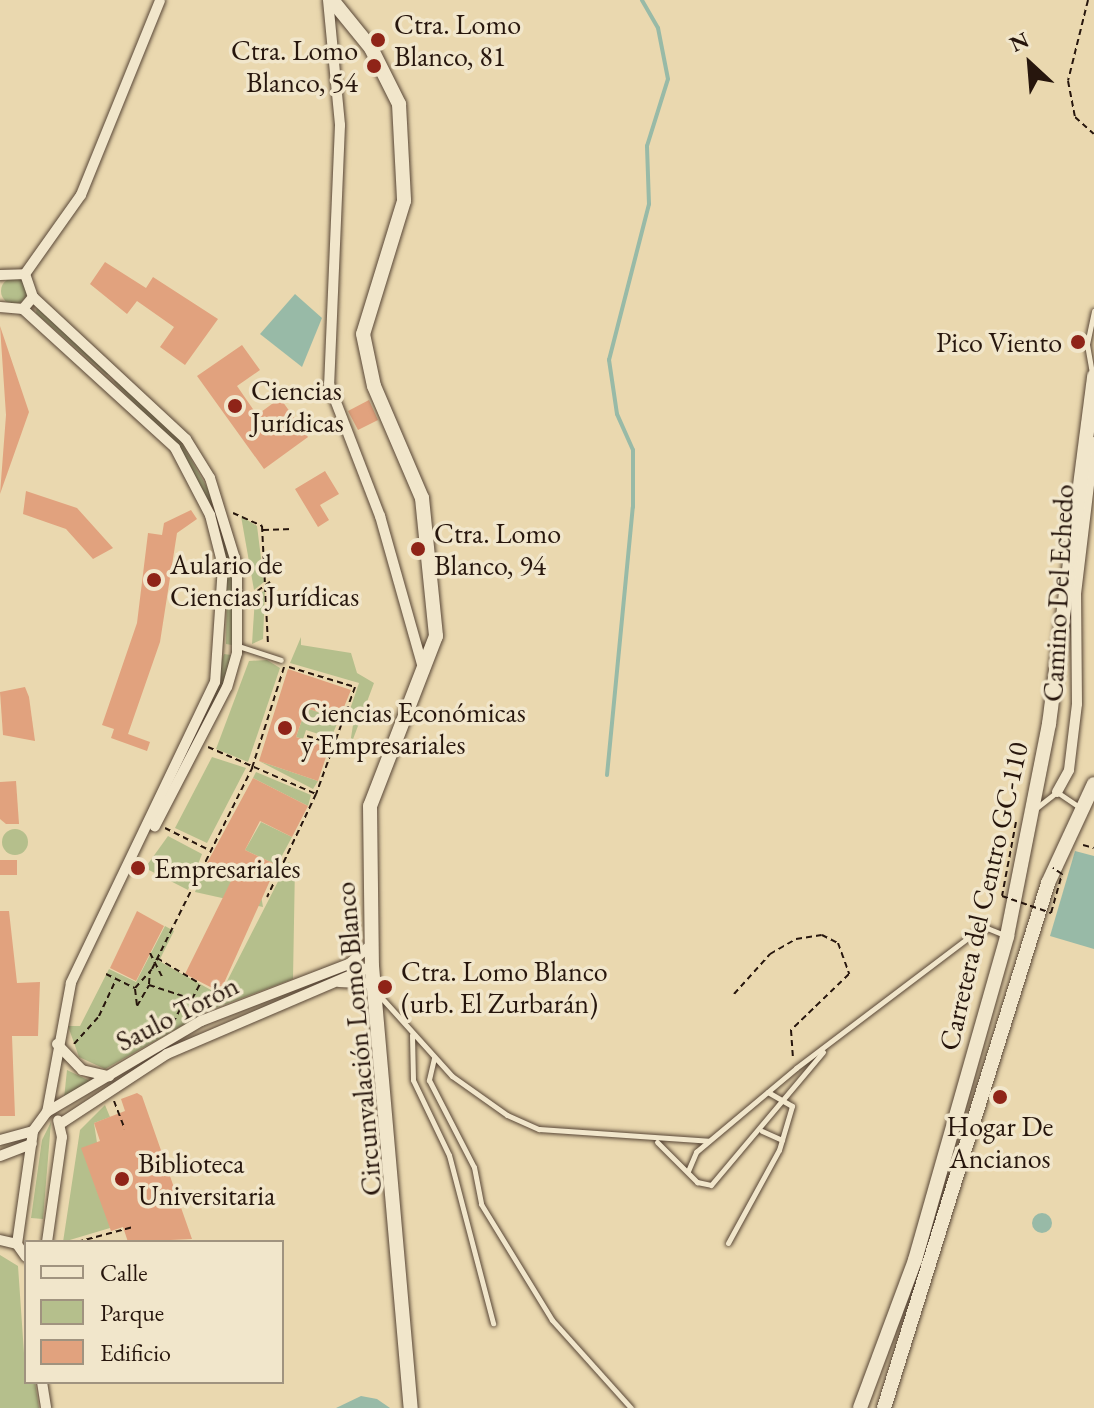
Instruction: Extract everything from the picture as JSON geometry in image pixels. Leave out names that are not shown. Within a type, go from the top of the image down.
[{"type":"main road","name":"Circunvalación Lomo Blanco","points":[[330,0],[371,48],[399,104],[404,201],[363,334],[374,386],[422,498],[436,636],[424,673],[372,796],[372,966],[411,1408]]},
{"type":"main road","name":"Carretera del Centro GC-110","points":[[860,1408],[915,1260],[1007,936],[1032,812],[1094,379]]},
{"type":"main road","name":"Carretera del Centro GC-110","points":[[884,1408],[1053,868],[1094,784]]},
{"type":"street","points":[[25,274],[81,195],[160,0]]},
{"type":"street","points":[[330,0],[340,125],[329,384],[380,516],[424,673]]},
{"type":"street","points":[[0,275],[25,274]]},
{"type":"street","points":[[25,274],[33,297],[186,439],[223,511],[239,605],[238,646],[204,744],[133,862]]},
{"type":"street","points":[[23,309],[33,297]]},
{"type":"street","points":[[0,307],[23,309],[138,407],[175,448],[206,505],[223,566],[215,682],[133,862],[71,983],[57,1044],[47,1112],[33,1131],[17,1244]]},
{"type":"street","name":"Camino Del Echedo","points":[[1057,792],[1069,770],[1077,704],[1076,594],[1094,442]]},
{"type":"street","name":"Saulo Torón","points":[[47,1112],[201,1021],[349,964],[373,943]]},
{"type":"street","name":"Saulo Torón","points":[[60,1124],[109,1089],[246,1015],[372,966]]},
{"type":"street","points":[[333,982],[375,988]]},
{"type":"street","points":[[57,1044],[82,1070],[109,1076]]},
{"type":"street","points":[[47,1112],[60,1124],[47,1240]]},
{"type":"street","points":[[0,1140],[33,1131]]},
{"type":"street","points":[[0,1156],[32,1144]]},
{"type":"street","points":[[0,1240],[17,1244],[24,1254]]},
{"type":"street","points":[[42,1384],[46,1408]]},
{"type":"lane","points":[[1094,311],[1087,344],[1094,379]]},
{"type":"lane","points":[[238,646],[281,661]]},
{"type":"lane","points":[[1032,812],[1057,792],[1081,809]]},
{"type":"lane","points":[[688,1171],[709,1141],[767,1092],[973,934],[987,928],[1007,936]]},
{"type":"lane","points":[[375,988],[434,1058],[507,1115],[539,1129],[656,1141],[709,1141]]},
{"type":"lane","points":[[412,1034],[413,1080],[449,1155],[493,1323]]},
{"type":"lane","points":[[656,1141],[688,1171],[711,1185],[788,1101],[826,1048]]},
{"type":"lane","points":[[434,1058],[429,1080],[474,1167],[481,1204],[552,1320],[631,1408]]},
{"type":"lane","points":[[767,1092],[788,1101]]},
{"type":"lane","points":[[728,1243],[782,1141],[788,1101]]},
{"type":"lane","points":[[762,1131],[782,1141]]},
{"type":"path","points":[[1088,0],[1068,81],[1081,125],[1094,134]]},
{"type":"path","points":[[243,513],[262,530],[270,582],[268,644],[281,661],[355,687],[316,794],[267,897]]},
{"type":"path","points":[[262,530],[293,529]]},
{"type":"path","points":[[239,605],[270,582]]},
{"type":"path","points":[[150,971],[149,985],[137,1006],[135,988],[158,958],[252,768],[281,661]]},
{"type":"path","points":[[307,736],[334,745]]},
{"type":"path","points":[[204,744],[316,794]]},
{"type":"path","points":[[1016,822],[1002,896],[1051,913],[1062,874],[1053,868]]},
{"type":"path","points":[[156,824],[209,850]]},
{"type":"path","points":[[734,994],[770,954],[796,939],[822,935],[838,943],[849,974],[791,1030],[796,1068]]},
{"type":"path","points":[[149,985],[163,985],[192,999],[201,983],[150,953]]},
{"type":"path","points":[[158,958],[163,985]]},
{"type":"path","points":[[106,974],[135,988]]},
{"type":"path","points":[[71,1047],[99,1016],[116,979]]},
{"type":"path","points":[[171,1027],[186,996]]},
{"type":"path","points":[[109,1089],[125,1129]]},
{"type":"path","points":[[84,1240],[133,1227]]},
{"type":"green space","points":[[14,278],[23,282],[27,291],[23,300],[14,304],[5,300],[1,291],[5,282]]},
{"type":"green space","points":[[37,306],[111,371],[107,375],[36,313]]},
{"type":"green space","points":[[118,377],[177,435],[217,505],[211,508],[178,448],[114,382]]},
{"type":"green space","points":[[220,514],[234,573],[232,645],[226,644],[227,580],[214,516]]},
{"type":"green space","points":[[241,516],[257,526],[264,582],[254,590]]},
{"type":"green space","points":[[265,590],[263,639],[252,644],[255,597]]},
{"type":"green space","points":[[301,637],[301,645],[351,653],[357,673],[374,683],[349,750],[353,725],[346,721],[359,683],[290,663]]},
{"type":"green space","points":[[224,654],[231,655],[223,688],[200,740],[194,737]]},
{"type":"green space","points":[[267,660],[280,668],[248,762],[216,749],[249,661]]},
{"type":"green space","points":[[306,708],[339,719],[331,738],[306,730],[303,739],[296,737]]},
{"type":"green space","points":[[212,757],[246,768],[207,843],[175,828]]},
{"type":"green space","points":[[259,761],[318,781],[313,789]]},
{"type":"green space","points":[[256,772],[311,795],[308,806],[253,778]]},
{"type":"green space","points":[[261,822],[292,837],[277,865],[245,850]]},
{"type":"green space","points":[[15,829],[24,833],[28,842],[24,851],[15,855],[6,851],[2,842],[6,833]]},
{"type":"green space","points":[[168,836],[202,854],[188,890],[145,868]]},
{"type":"green space","points":[[288,862],[295,865],[293,979],[210,1010],[105,1069],[79,1057],[68,1026],[80,1026],[109,969],[136,982],[165,926],[174,931],[159,961],[220,995]]},
{"type":"green space","points":[[206,864],[260,890],[263,907],[195,892]]},
{"type":"green space","points":[[67,1070],[90,1081],[64,1099]]},
{"type":"green space","points":[[105,1105],[110,1117],[94,1123],[110,1228],[63,1240],[80,1130]]},
{"type":"green space","points":[[51,1122],[43,1219],[31,1218],[42,1140]]},
{"type":"green space","points":[[0,1255],[18,1266],[24,1384],[35,1384],[39,1408],[0,1408]]},
{"type":"shaded area","points":[[295,294],[322,318],[302,367],[260,334]]},
{"type":"shaded area","points":[[1075,851],[1094,856],[1094,949],[1050,936]]},
{"type":"shaded area","points":[[1042,1213],[1049,1216],[1052,1223],[1049,1230],[1042,1233],[1035,1230],[1032,1223],[1035,1216]]},
{"type":"shaded area","points":[[361,1396],[377,1399],[390,1408],[336,1408]]},
{"type":"building","name":"Ciencias Jurídicas","points":[[105,262],[146,288],[153,277],[218,319],[185,365],[160,347],[174,327],[137,301],[127,314],[90,284]]},
{"type":"building","points":[[0,326],[29,412],[0,494],[6,415]]},
{"type":"building","name":"Ciencias Jurídicas","points":[[242,345],[260,370],[237,386],[257,415],[280,398],[308,437],[264,469],[197,376]]},
{"type":"building","points":[[369,400],[378,420],[358,430],[348,411]]},
{"type":"building","points":[[325,471],[339,494],[320,505],[329,520],[318,527],[295,489]]},
{"type":"building","points":[[26,491],[77,508],[113,548],[93,559],[66,529],[23,514]]},
{"type":"building","points":[[191,510],[197,519],[177,533],[160,642],[128,734],[150,742],[147,751],[111,738],[114,729],[102,725],[137,623],[148,533],[162,535],[164,523]]},
{"type":"building","name":"Ciencias Económicas y Empresariales","points":[[288,669],[351,690],[339,719],[306,708],[296,737],[329,748],[318,781],[259,761]]},
{"type":"building","points":[[25,687],[35,741],[3,735],[0,692]]},
{"type":"building","points":[[253,778],[308,806],[292,837],[260,821],[245,850],[277,865],[220,992],[185,974],[233,877],[207,863]]},
{"type":"building","points":[[16,781],[19,824],[6,824],[0,819],[0,782]]},
{"type":"building","points":[[0,860],[17,860],[17,875],[0,875]]},
{"type":"building","points":[[0,911],[9,911],[17,983],[40,982],[38,1036],[12,1036],[15,1116],[0,1116]]},
{"type":"building","points":[[137,911],[164,926],[136,981],[110,968]]},
{"type":"building","points":[[137,1093],[142,1096],[192,1239],[127,1240],[123,1227],[111,1231],[81,1148],[100,1141],[94,1123],[125,1111],[121,1099]]},
{"type":"waterway","points":[[607,775],[633,507],[633,450],[617,414],[609,360],[649,204],[647,146],[668,79],[658,28],[642,0]]},
{"type":"place","name":"Ctra. Lomo Blanco, 81","points":[[378,40]]},
{"type":"place","name":"Ctra. Lomo Blanco, 54","points":[[374,66]]},
{"type":"place","name":"Pico Viento","points":[[1078,342]]},
{"type":"place","name":"Ciencias Jurídicas","points":[[235,406]]},
{"type":"place","name":"Ctra. Lomo Blanco, 94","points":[[418,549]]},
{"type":"place","name":"Aulario de Ciencias Jurídicas","points":[[154,580]]},
{"type":"place","name":"Ciencias Económicas y Empresariales","points":[[285,728]]},
{"type":"place","name":"Empresariales","points":[[138,868]]},
{"type":"place","name":"Ctra. Lomo Blanco (urb. El Zurbarán)","points":[[385,987]]},
{"type":"place","name":"Hogar De Ancianos","points":[[1000,1097]]},
{"type":"place","name":"Biblioteca Universitaria","points":[[122,1179]]}]
